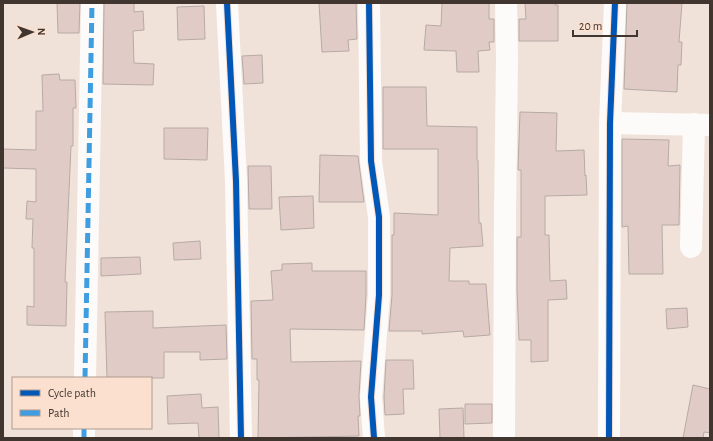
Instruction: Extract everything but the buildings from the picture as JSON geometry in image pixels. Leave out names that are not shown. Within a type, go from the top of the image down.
[{"type":"street","points":[[85,377],[92,3]]},
{"type":"street","points":[[227,3],[236,181],[241,438]]},
{"type":"street","points":[[369,3],[371,161],[379,217],[379,295],[371,397],[374,438]]},
{"type":"street","points":[[504,438],[504,214],[507,58],[506,3]]},
{"type":"street","points":[[609,438],[610,123],[615,3]]},
{"type":"street","points":[[610,123],[702,125],[691,247]]},
{"type":"marked path","points":[[85,377],[92,3]]},
{"type":"marked path","points":[[84,429],[84,438]]},
{"type":"cycle path","points":[[227,3],[236,181],[241,438]]},
{"type":"cycle path","points":[[369,3],[371,161],[379,217],[379,295],[371,397],[374,438]]},
{"type":"cycle path","points":[[609,438],[610,123],[615,3]]}]
